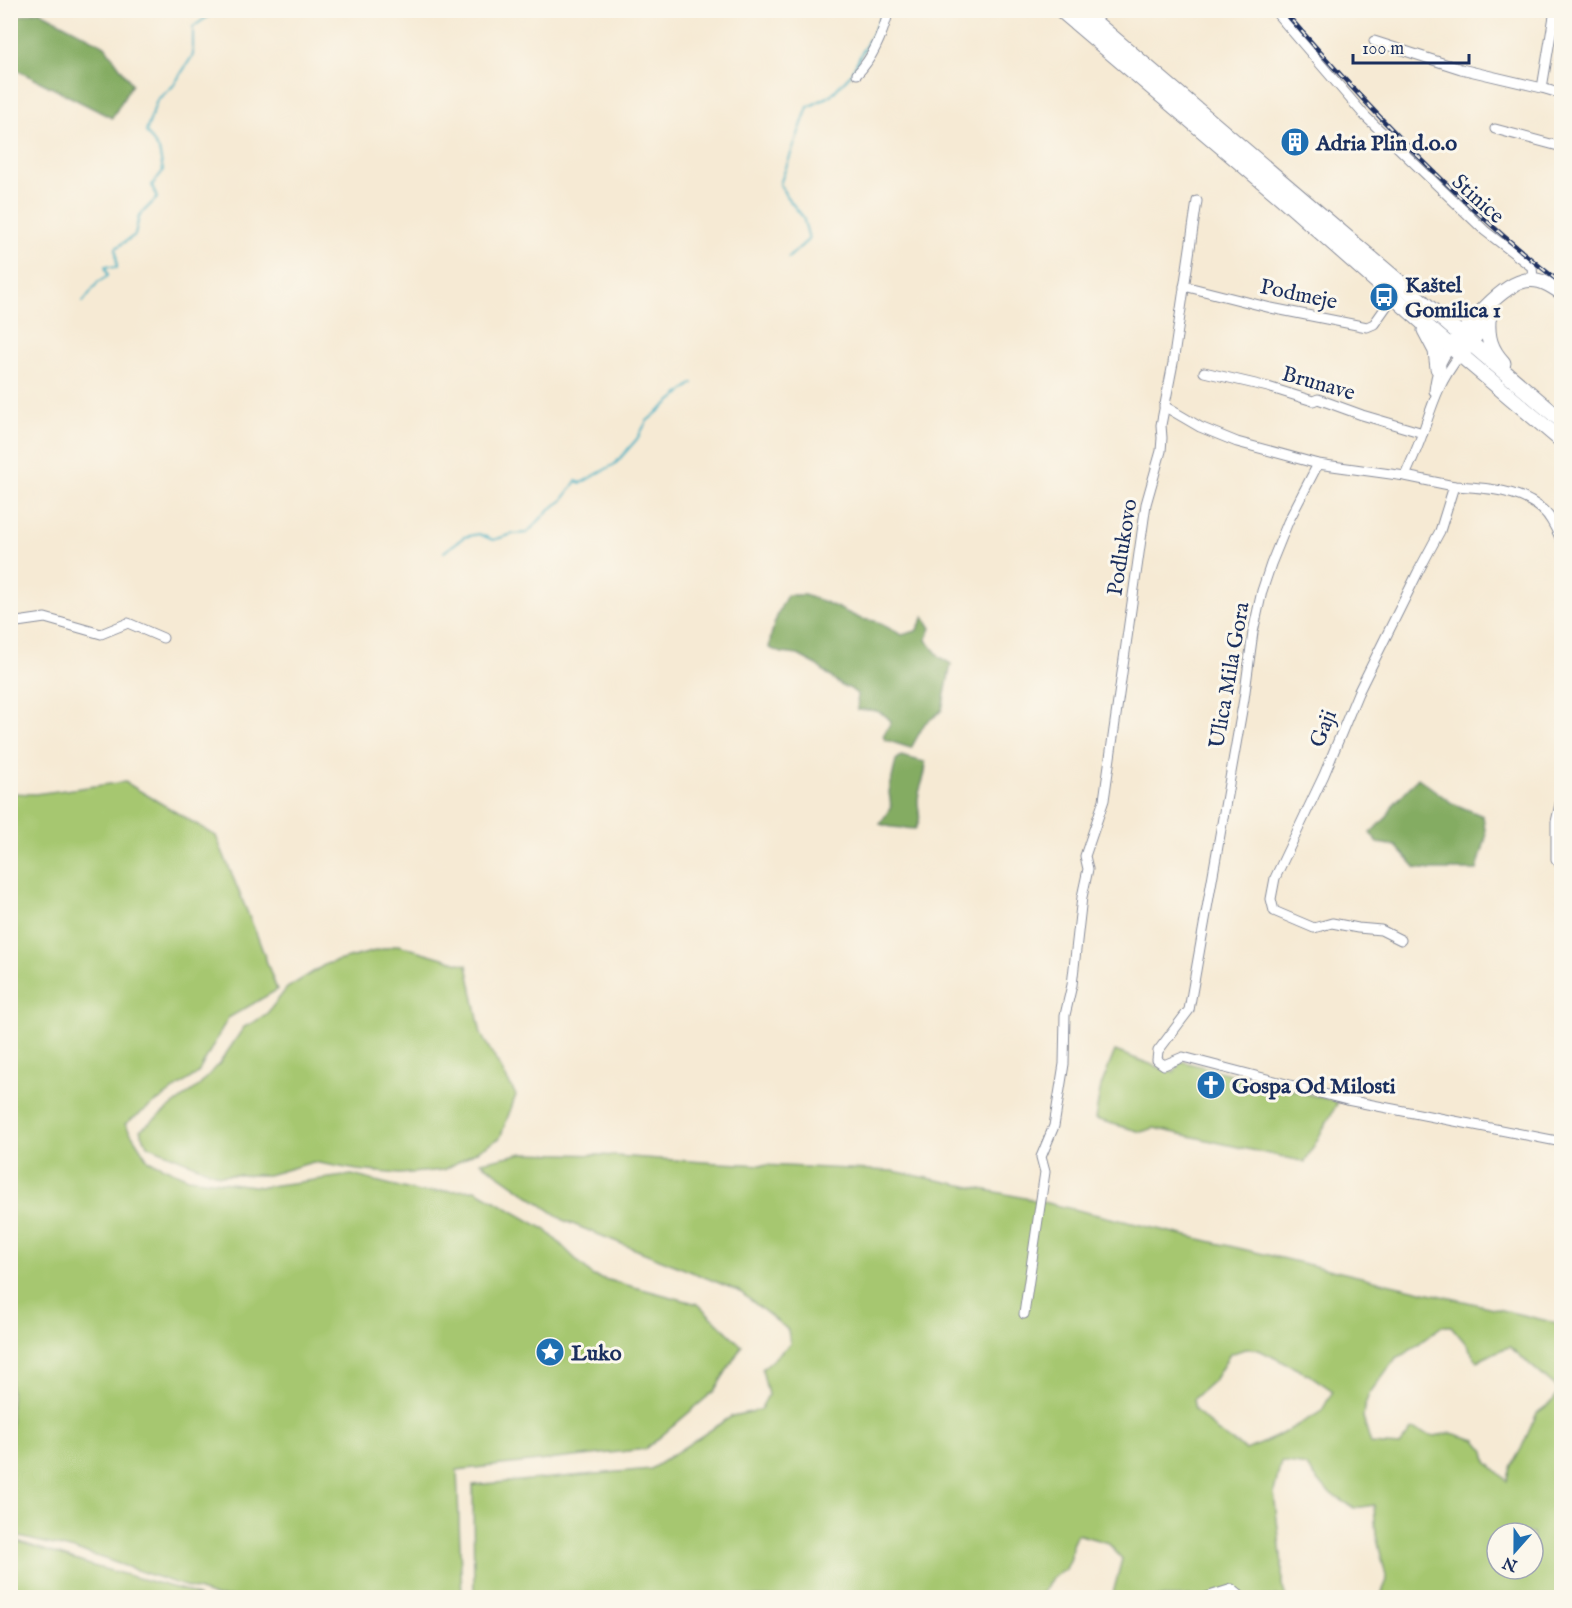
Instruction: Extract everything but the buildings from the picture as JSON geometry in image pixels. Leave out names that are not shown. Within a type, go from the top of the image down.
[{"type":"main road","points":[[1061,10],[1282,198],[1419,320],[1509,376],[1562,421]]},
{"type":"main road","points":[[1080,10],[1461,345],[1562,441]]},
{"type":"main road","points":[[1488,319],[1487,332],[1490,345],[1507,369],[1509,376]]},
{"type":"main road","points":[[1419,320],[1436,351],[1438,368]]},
{"type":"street","points":[[857,74],[866,65],[884,30],[890,10]]},
{"type":"street","name":"Stinice","points":[[1274,10],[1365,116],[1485,231],[1532,267],[1533,280]]},
{"type":"street","points":[[1542,88],[1555,10]]},
{"type":"street","points":[[1374,41],[1461,69],[1562,94]]},
{"type":"street","points":[[1495,129],[1562,147]]},
{"type":"street","name":"Podlukovo","points":[[1024,1314],[1045,1172],[1041,1157],[1054,1126],[1064,1064],[1065,1015],[1072,984],[1082,897],[1088,869],[1085,856],[1104,800],[1146,504],[1161,451],[1161,425],[1173,363],[1197,201]]},
{"type":"street","points":[[1433,400],[1461,345],[1484,309],[1502,293],[1516,282],[1533,280],[1543,282],[1562,293]]},
{"type":"street","name":"Podmeje","points":[[1184,286],[1282,310],[1367,327],[1374,324],[1393,297]]},
{"type":"street","points":[[1406,476],[1433,400],[1438,368],[1488,319],[1502,293]]},
{"type":"street","name":"Brunave","points":[[1204,372],[1268,387],[1312,401],[1318,399],[1423,433]]},
{"type":"street","points":[[1164,406],[1200,428],[1237,442],[1318,464],[1406,476],[1454,486],[1498,490],[1525,499],[1543,510],[1562,542]]},
{"type":"street","name":"Ulica Mila Gora","points":[[1318,464],[1288,522],[1262,591],[1253,632],[1244,699],[1189,1010],[1158,1051],[1157,1060],[1164,1065],[1183,1057],[1347,1100],[1562,1142]]},
{"type":"street","name":"Gaji","points":[[1401,940],[1381,930],[1332,923],[1314,928],[1274,911],[1271,899],[1275,878],[1324,775],[1358,693],[1440,531],[1454,486]]},
{"type":"street","points":[[10,623],[45,618],[101,634],[128,623],[163,638]]},
{"type":"street","points":[[1562,795],[1556,822],[1556,859],[1562,867]]},
{"type":"street","points":[[1203,1598],[1232,1589],[1243,1598]]},
{"type":"green space","points":[[39,11],[105,46],[132,84],[112,118],[11,67],[11,18]]},
{"type":"green space","points":[[787,595],[804,595],[825,602],[861,619],[875,621],[902,635],[916,631],[924,617],[931,628],[926,640],[940,657],[951,664],[942,710],[925,723],[911,748],[885,740],[883,736],[891,722],[888,718],[876,711],[858,710],[857,694],[842,686],[815,664],[798,655],[782,653],[769,648],[775,620]]},
{"type":"green space","points":[[901,756],[925,762],[926,767],[918,796],[919,819],[915,829],[880,824],[891,807],[889,792],[896,760]]},
{"type":"green space","points":[[1418,778],[1452,803],[1483,816],[1486,837],[1477,870],[1416,868],[1396,846],[1378,843],[1370,833],[1386,818],[1394,804]]},
{"type":"green space","points":[[125,782],[216,836],[277,990],[228,1018],[198,1073],[125,1124],[148,1160],[188,1178],[262,1187],[352,1175],[419,1192],[476,1190],[546,1230],[593,1276],[698,1304],[742,1346],[714,1391],[646,1449],[457,1470],[462,1597],[217,1597],[87,1553],[11,1535],[11,793],[35,794]]},
{"type":"green space","points":[[398,945],[467,965],[481,1034],[516,1095],[500,1138],[444,1170],[400,1174],[357,1170],[313,1162],[268,1175],[219,1175],[147,1145],[140,1130],[200,1085],[219,1064],[244,1027],[265,1016],[287,988],[326,964]]},
{"type":"green space","points":[[1115,1051],[1174,1073],[1181,1061],[1338,1102],[1305,1162],[1154,1128],[1141,1132],[1095,1119],[1101,1086]]},
{"type":"green space","points":[[523,1153],[893,1171],[1030,1199],[1561,1324],[1561,1597],[1380,1597],[1387,1580],[1376,1535],[1374,1505],[1354,1508],[1328,1492],[1306,1466],[1281,1462],[1274,1492],[1282,1585],[1286,1597],[1112,1597],[1122,1559],[1108,1543],[1077,1534],[1066,1569],[1052,1578],[1039,1597],[474,1597],[473,1485],[651,1469],[732,1416],[760,1410],[768,1395],[762,1369],[790,1344],[788,1330],[739,1291],[565,1221],[481,1162]],"holes":[[[1442,1326],[1451,1326],[1477,1361],[1510,1347],[1559,1390],[1553,1401],[1537,1413],[1512,1465],[1507,1481],[1487,1462],[1485,1451],[1476,1440],[1451,1433],[1434,1436],[1412,1429],[1399,1446],[1371,1444],[1363,1417],[1369,1394],[1396,1358],[1405,1354]],[[1245,1349],[1257,1349],[1311,1376],[1333,1391],[1321,1412],[1276,1437],[1246,1450],[1218,1432],[1195,1410],[1193,1399],[1215,1379],[1230,1354]]]},
{"type":"green space","points":[[11,1539],[93,1566],[187,1591],[199,1597],[11,1597]]},
{"type":"waterway","points":[[83,302],[98,282],[108,276],[105,266],[117,268],[116,248],[135,235],[139,216],[157,198],[152,185],[163,171],[159,150],[146,132],[157,100],[173,86],[193,55],[193,27],[217,10]]},
{"type":"waterway","points":[[788,258],[809,239],[803,217],[786,196],[780,184],[808,107],[830,96],[850,75],[881,17],[881,10]]},
{"type":"waterway","points":[[444,552],[464,537],[479,534],[493,540],[513,534],[527,533],[550,509],[562,501],[576,481],[581,483],[615,464],[637,439],[647,421],[693,383]]},
{"type":"railway","points":[[1283,10],[1416,154],[1487,221],[1562,284]]},
{"type":"place","name":"Adria Plin d.o.o","points":[[1295,142]]},
{"type":"place","name":"Kaštel Gomilica 1","points":[[1384,297]]},
{"type":"place","name":"Gospa Od Milosti","points":[[1211,1085]]},
{"type":"place","name":"Luko","points":[[550,1352]]}]
